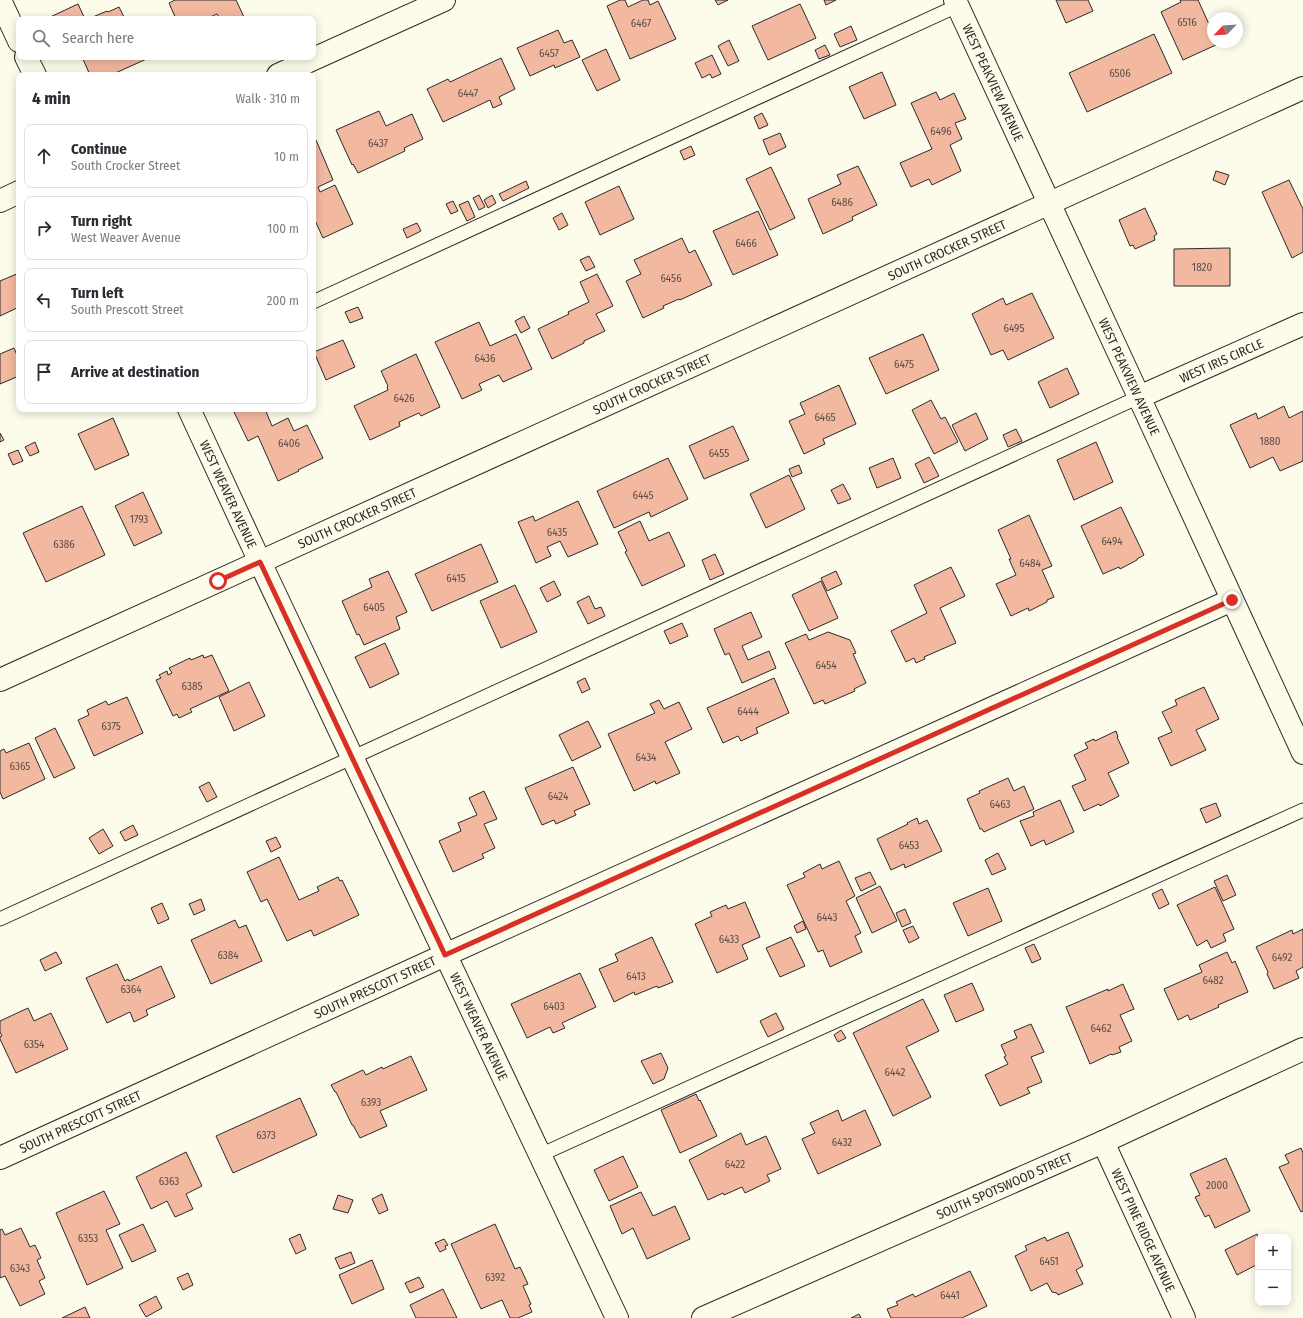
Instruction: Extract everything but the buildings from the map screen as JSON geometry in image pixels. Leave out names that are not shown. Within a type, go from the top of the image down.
[{"type":"street","points":[[0,0],[16,35]]},
{"type":"street","points":[[316,58],[444,0]]},
{"type":"street","name":"WEST PEAKVIEW AVENUE","points":[[956,3],[1303,753]]},
{"type":"street","points":[[28,60],[34,72]]},
{"type":"street","points":[[285,72],[311,60]]},
{"type":"street","name":"SOUTH CROCKER STREET","points":[[0,680],[1303,88]]},
{"type":"street","points":[[0,201],[16,193]]},
{"type":"street","name":"WEST IRIS CIRCLE","points":[[1140,398],[1303,324]]},
{"type":"street","name":"WEST WEAVER AVENUE","points":[[190,412],[352,758],[618,1318]]},
{"type":"street","name":"SOUTH PRESCOTT STREET","points":[[0,1158],[445,955],[1232,600]]},
{"type":"street","name":"SOUTH SPOTSWOOD STREET","points":[[703,1318],[1103,1142],[1303,1049]]},
{"type":"street","name":"WEST PINE RIDGE AVENUE","points":[[1103,1142],[1184,1318]]},
{"type":"lane","points":[[316,301],[956,3]]},
{"type":"lane","points":[[0,919],[1140,398]]},
{"type":"lane","points":[[540,1155],[1303,810]]},
{"type":"route","points":[[218,581],[260,562],[445,955],[1232,600]]}]
